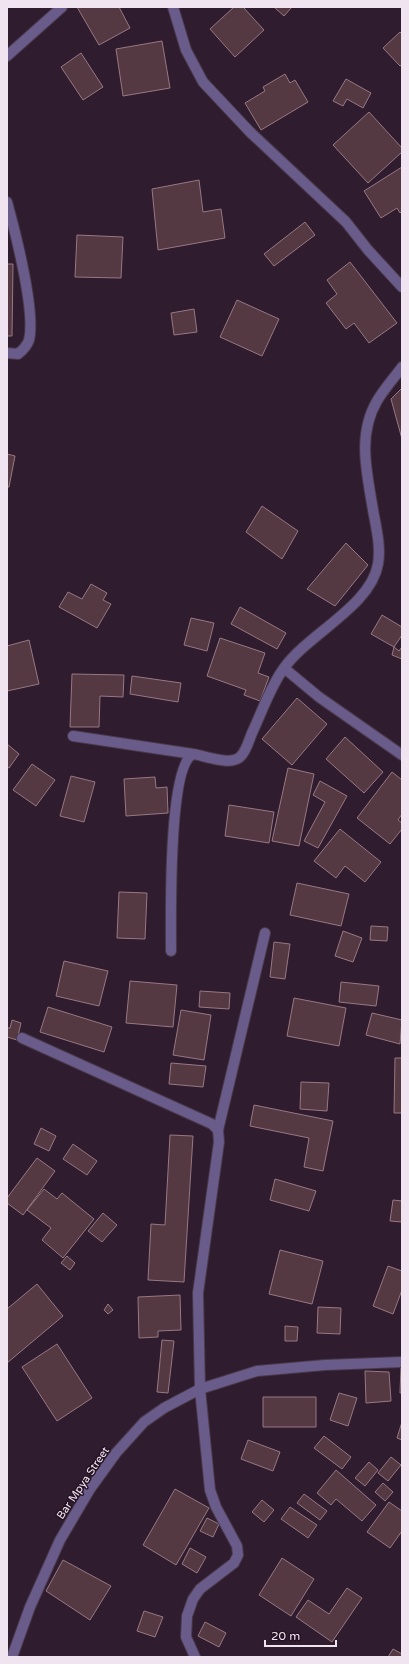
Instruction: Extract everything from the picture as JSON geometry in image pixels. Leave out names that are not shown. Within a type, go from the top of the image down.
[{"type":"street","points":[[7,56],[62,7]]},
{"type":"street","points":[[173,7],[186,50],[203,82],[250,132],[346,222],[368,250],[402,287]]},
{"type":"street","points":[[7,202],[17,237],[30,313],[29,339],[25,348],[18,354],[7,353]]},
{"type":"street","points":[[73,736],[231,761],[242,756],[266,702],[284,668],[302,647],[356,602],[370,583],[378,565],[379,546],[366,464],[364,440],[368,421],[377,401],[402,367]]},
{"type":"street","points":[[284,668],[319,697],[402,755]]},
{"type":"street","points":[[171,951],[172,868],[176,798],[187,760],[194,754]]},
{"type":"street","points":[[196,1657],[186,1637],[188,1616],[193,1599],[200,1589],[234,1562],[238,1555],[237,1546],[216,1507],[210,1490],[200,1389],[198,1294],[219,1142],[218,1130],[265,933]]},
{"type":"street","points":[[22,1038],[212,1124],[218,1130]]},
{"type":"street","name":"Bar Mpya Street","points":[[12,1657],[30,1607],[60,1540],[90,1489],[116,1453],[144,1422],[164,1408],[200,1389],[257,1371],[326,1365],[402,1362]]},
{"type":"building","points":[[77,7],[119,7],[130,28],[99,45]]},
{"type":"building","points":[[234,7],[243,7],[264,30],[235,57],[210,29]]},
{"type":"building","points":[[274,7],[292,7],[284,16]]},
{"type":"building","points":[[400,32],[402,34],[402,65],[400,66],[383,48]]},
{"type":"building","points":[[162,41],[170,88],[123,96],[116,49]]},
{"type":"building","points":[[81,53],[103,87],[83,100],[61,67]]},
{"type":"building","points":[[285,74],[290,83],[295,80],[308,102],[261,130],[245,103],[265,91],[263,87]]},
{"type":"building","points":[[346,79],[371,93],[363,108],[347,99],[343,106],[333,101]]},
{"type":"building","points":[[369,112],[402,148],[402,152],[368,183],[333,145]]},
{"type":"building","points":[[402,167],[402,211],[400,213],[397,208],[381,218],[364,191]]},
{"type":"building","points":[[199,180],[203,212],[221,209],[225,238],[158,250],[152,189]]},
{"type":"building","points":[[305,222],[315,235],[274,266],[264,254]]},
{"type":"building","points":[[77,235],[123,237],[121,278],[75,277]]},
{"type":"building","points":[[350,262],[397,323],[369,343],[354,323],[346,329],[326,303],[337,294],[327,280]]},
{"type":"building","points":[[7,264],[13,264],[12,336],[7,336]]},
{"type":"building","points":[[237,300],[279,319],[262,356],[220,337]]},
{"type":"building","points":[[194,309],[197,332],[174,335],[171,313]]},
{"type":"building","points":[[402,388],[402,439],[391,399]]},
{"type":"building","points":[[7,454],[15,456],[9,487],[7,487]]},
{"type":"building","points":[[262,506],[298,531],[282,559],[246,532]]},
{"type":"building","points":[[346,543],[368,565],[335,606],[307,589]]},
{"type":"building","points":[[91,584],[107,593],[103,600],[111,604],[97,628],[59,607],[68,592],[82,599]]},
{"type":"building","points":[[240,607],[286,633],[277,649],[231,624]]},
{"type":"building","points":[[382,615],[402,627],[402,635],[394,647],[371,634]]},
{"type":"building","points":[[191,618],[214,623],[207,651],[184,645]]},
{"type":"building","points":[[220,638],[265,653],[258,673],[269,677],[260,701],[244,695],[246,690],[207,676]]},
{"type":"building","points":[[29,640],[39,684],[7,691],[7,646]]},
{"type":"building","points":[[394,647],[399,651],[402,647],[402,659],[392,655]]},
{"type":"building","points":[[72,674],[124,675],[123,697],[100,696],[99,727],[70,727]]},
{"type":"building","points":[[132,676],[181,683],[178,702],[130,694]]},
{"type":"building","points":[[297,698],[327,724],[292,765],[262,739]]},
{"type":"building","points":[[345,737],[383,772],[364,793],[326,759]]},
{"type":"building","points":[[7,744],[19,754],[9,768],[7,767]]},
{"type":"building","points":[[32,764],[55,780],[36,806],[13,790]]},
{"type":"building","points":[[288,768],[314,774],[299,846],[272,841]]},
{"type":"building","points":[[392,772],[402,780],[402,814],[398,820],[402,823],[402,829],[390,844],[357,818]]},
{"type":"building","points":[[71,776],[95,782],[84,822],[60,816]]},
{"type":"building","points":[[155,777],[156,788],[167,787],[168,813],[126,816],[124,779]]},
{"type":"building","points":[[320,781],[347,796],[318,848],[304,841],[325,802],[313,795]]},
{"type":"building","points":[[229,805],[274,812],[269,843],[225,836]]},
{"type":"building","points":[[340,829],[381,862],[365,882],[345,866],[336,878],[314,861]]},
{"type":"building","points":[[297,883],[349,894],[341,926],[290,915]]},
{"type":"building","points":[[119,892],[147,893],[145,939],[117,938]]},
{"type":"building","points":[[371,926],[388,927],[387,941],[370,940]]},
{"type":"building","points":[[343,931],[362,938],[353,962],[335,956]]},
{"type":"building","points":[[274,942],[290,944],[285,979],[270,977]]},
{"type":"building","points":[[64,961],[108,971],[99,1006],[56,996]]},
{"type":"building","points":[[130,981],[177,985],[173,1027],[126,1023]]},
{"type":"building","points":[[341,982],[379,986],[376,1006],[339,1002]]},
{"type":"building","points":[[200,991],[230,993],[229,1009],[199,1007]]},
{"type":"building","points":[[294,998],[346,1008],[339,1046],[287,1036]]},
{"type":"building","points":[[48,1007],[112,1027],[104,1052],[40,1032]]},
{"type":"building","points":[[181,1010],[211,1015],[204,1060],[173,1055]]},
{"type":"building","points":[[372,1013],[402,1020],[400,1044],[366,1035]]},
{"type":"building","points":[[12,1020],[21,1023],[17,1040],[7,1037],[7,1028],[10,1028]]},
{"type":"building","points":[[395,1058],[402,1058],[402,1113],[394,1113]]},
{"type":"building","points":[[171,1063],[206,1066],[203,1087],[169,1084]]},
{"type":"building","points":[[301,1082],[329,1083],[327,1111],[300,1109]]},
{"type":"building","points":[[254,1105],[333,1121],[323,1171],[304,1167],[309,1138],[250,1126]]},
{"type":"building","points":[[41,1128],[56,1136],[49,1151],[34,1144]]},
{"type":"building","points":[[170,1135],[193,1136],[184,1282],[148,1280],[151,1224],[165,1225]]},
{"type":"building","points":[[73,1144],[97,1161],[87,1175],[63,1159]]},
{"type":"building","points":[[37,1158],[55,1171],[23,1215],[7,1203],[7,1198]]},
{"type":"building","points":[[275,1179],[316,1191],[309,1211],[270,1200]]},
{"type":"building","points":[[44,1189],[57,1199],[62,1193],[94,1219],[63,1258],[42,1240],[51,1228],[27,1210]]},
{"type":"building","points":[[393,1200],[402,1201],[402,1222],[390,1221]]},
{"type":"building","points":[[103,1213],[117,1225],[102,1242],[88,1231]]},
{"type":"building","points":[[280,1250],[323,1261],[312,1304],[269,1294]]},
{"type":"building","points":[[67,1256],[75,1263],[70,1270],[61,1263]]},
{"type":"building","points":[[388,1266],[402,1271],[402,1290],[393,1314],[373,1306]]},
{"type":"building","points":[[37,1284],[63,1316],[7,1363],[7,1309]]},
{"type":"building","points":[[180,1295],[181,1330],[158,1331],[158,1337],[139,1338],[138,1297]]},
{"type":"building","points":[[108,1304],[113,1310],[108,1314],[104,1310]]},
{"type":"building","points":[[318,1307],[341,1308],[340,1334],[317,1333]]},
{"type":"building","points":[[285,1326],[298,1327],[297,1341],[285,1341]]},
{"type":"building","points":[[162,1340],[174,1341],[168,1393],[157,1392]]},
{"type":"building","points":[[57,1344],[92,1398],[57,1421],[22,1367]]},
{"type":"building","points":[[401,1367],[402,1393],[400,1393]]},
{"type":"building","points":[[365,1371],[389,1372],[391,1401],[366,1403]]},
{"type":"building","points":[[339,1393],[357,1398],[348,1426],[330,1420]]},
{"type":"building","points":[[263,1397],[316,1397],[316,1427],[263,1427]]},
{"type":"building","points":[[402,1422],[402,1440],[397,1438]]},
{"type":"building","points":[[324,1436],[351,1457],[342,1469],[314,1448]]},
{"type":"building","points":[[248,1440],[280,1452],[273,1471],[241,1459]]},
{"type":"building","points":[[391,1457],[401,1465],[388,1481],[378,1473]]},
{"type":"building","points":[[369,1462],[378,1470],[365,1486],[355,1478]]},
{"type":"building","points":[[336,1470],[376,1505],[362,1521],[336,1499],[331,1505],[317,1493]]},
{"type":"building","points":[[383,1483],[393,1492],[385,1501],[375,1492]]},
{"type":"building","points":[[175,1489],[209,1508],[176,1565],[143,1545]]},
{"type":"building","points":[[304,1494],[327,1511],[320,1520],[297,1503]]},
{"type":"building","points":[[262,1500],[274,1510],[264,1522],[252,1512]]},
{"type":"building","points":[[389,1502],[402,1511],[402,1531],[390,1548],[367,1532]]},
{"type":"building","points":[[290,1507],[317,1525],[308,1538],[281,1519]]},
{"type":"building","points":[[207,1518],[219,1524],[213,1537],[200,1531]]},
{"type":"building","points":[[190,1548],[206,1557],[197,1573],[182,1564]]},
{"type":"building","points":[[282,1558],[314,1579],[291,1616],[259,1595]]},
{"type":"building","points":[[63,1560],[111,1586],[90,1620],[46,1591]]},
{"type":"building","points":[[347,1588],[362,1598],[332,1642],[296,1617],[308,1600],[329,1614]]},
{"type":"building","points":[[144,1611],[163,1617],[155,1637],[137,1631]]},
{"type":"building","points":[[205,1622],[226,1633],[219,1647],[198,1636]]},
{"type":"building","points":[[393,1649],[402,1654],[402,1657],[388,1657]]}]
